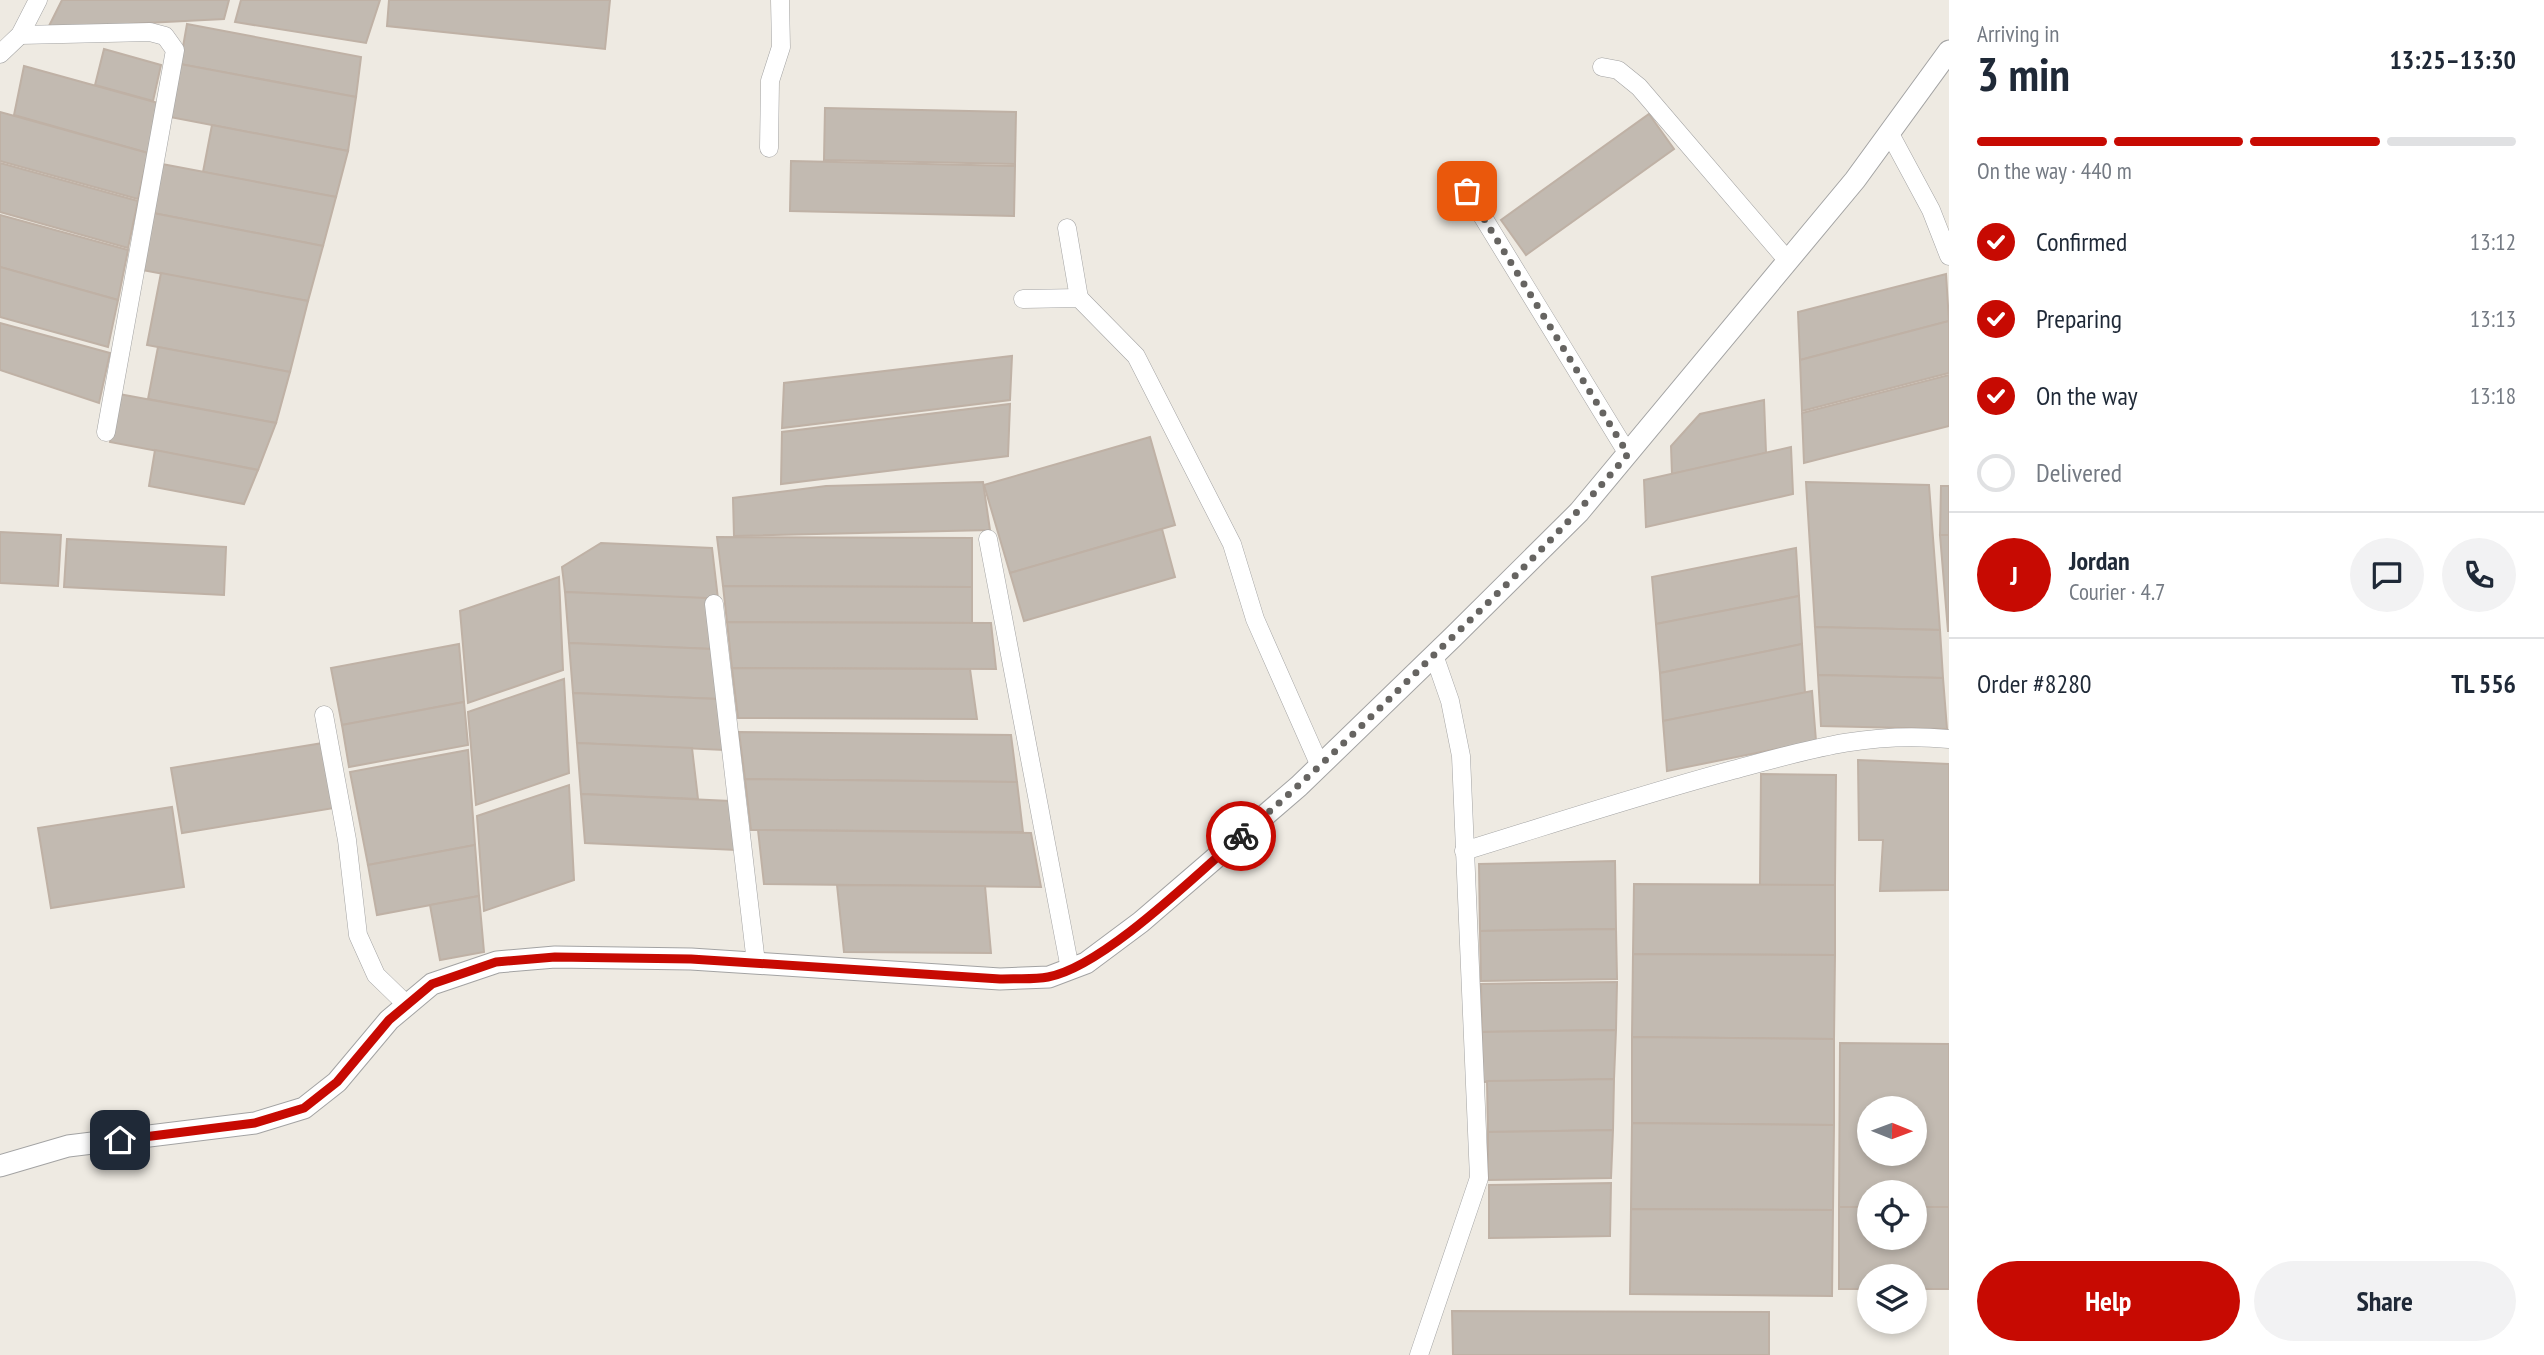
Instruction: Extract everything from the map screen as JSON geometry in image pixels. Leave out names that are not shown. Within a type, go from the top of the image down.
[{"type":"street","points":[[0,54],[20,35],[38,0]]},
{"type":"street","points":[[769,148],[770,81],[781,47],[780,0]]},
{"type":"street","points":[[20,35],[150,32],[165,36],[175,50],[106,432]]},
{"type":"street","points":[[0,1166],[68,1146],[255,1123],[304,1108],[337,1082],[389,1020],[432,984],[496,962],[555,957],[756,963],[1000,979],[1049,977],[1086,963],[1141,922],[1320,766],[1579,512],[1787,261],[1949,51]]},
{"type":"street","points":[[1602,67],[1618,70],[1639,87],[1787,261]]},
{"type":"street","points":[[1889,132],[1931,210],[1949,256]]},
{"type":"street","points":[[1467,191],[1628,454]]},
{"type":"street","points":[[1067,228],[1079,298],[1136,356],[1232,544],[1255,619],[1320,766]]},
{"type":"street","points":[[1023,299],[1079,298]]},
{"type":"street","points":[[988,539],[1070,969]]},
{"type":"street","points":[[714,604],[756,963]]},
{"type":"street","points":[[1419,1355],[1479,1178],[1461,756],[1450,701],[1434,655]]},
{"type":"street","points":[[324,715],[347,840],[358,935],[376,975],[407,1004]]},
{"type":"street","points":[[1464,851],[1691,782],[1842,741],[1918,736],[1949,738]]},
{"type":"building","points":[[62,0],[229,0],[224,19],[48,28]]},
{"type":"building","points":[[241,0],[380,0],[366,43],[235,22]]},
{"type":"building","points":[[389,0],[610,0],[605,49],[387,26]]},
{"type":"building","points":[[187,24],[361,57],[356,97],[180,64]]},
{"type":"building","points":[[104,49],[161,65],[153,101],[95,85]]},
{"type":"building","points":[[180,64],[356,97],[348,151],[170,117]]},
{"type":"building","points":[[24,66],[158,103],[148,153],[14,115]]},
{"type":"building","points":[[825,108],[1016,112],[1015,164],[824,160]]},
{"type":"building","points":[[0,112],[148,153],[138,199],[0,161]]},
{"type":"building","points":[[1649,114],[1674,149],[1526,255],[1501,220]]},
{"type":"building","points":[[212,125],[348,151],[336,197],[203,172]]},
{"type":"building","points":[[791,161],[1015,166],[1014,216],[790,211]]},
{"type":"building","points":[[0,163],[138,201],[128,248],[0,212]]},
{"type":"building","points":[[162,164],[336,197],[323,246],[153,213]]},
{"type":"building","points":[[153,213],[323,246],[308,301],[142,270]]},
{"type":"building","points":[[0,215],[128,250],[118,300],[0,267]]},
{"type":"building","points":[[0,267],[118,300],[108,347],[0,317]]},
{"type":"building","points":[[161,273],[308,301],[290,372],[147,345]]},
{"type":"building","points":[[1946,274],[1949,321],[1800,360],[1798,312]]},
{"type":"building","points":[[1949,321],[1949,373],[1802,411],[1800,360]]},
{"type":"building","points":[[0,323],[110,353],[99,403],[0,370]]},
{"type":"building","points":[[158,347],[290,372],[276,423],[148,399]]},
{"type":"building","points":[[1012,356],[1010,400],[782,428],[784,383]]},
{"type":"building","points":[[1949,375],[1949,426],[1804,463],[1802,413]]},
{"type":"building","points":[[119,394],[276,423],[258,470],[110,442]]},
{"type":"building","points":[[1764,400],[1766,453],[1672,474],[1671,446],[1700,414]]},
{"type":"building","points":[[1010,404],[1008,456],[781,484],[782,432]]},
{"type":"building","points":[[1150,437],[1175,525],[1010,573],[984,485]]},
{"type":"building","points":[[1791,447],[1793,494],[1646,527],[1644,480]]},
{"type":"building","points":[[155,450],[258,470],[244,504],[149,486]]},
{"type":"building","points":[[983,482],[990,530],[734,536],[733,498],[826,486]]},
{"type":"building","points":[[1806,482],[1929,485],[1940,630],[1815,627]]},
{"type":"building","points":[[1941,486],[1949,486],[1949,535],[1940,535]]},
{"type":"building","points":[[1162,529],[1175,577],[1024,621],[1010,573]]},
{"type":"building","points":[[0,532],[61,535],[58,586],[0,583]]},
{"type":"building","points":[[1940,535],[1949,535],[1949,631],[1948,631]]},
{"type":"building","points":[[717,537],[972,538],[972,587],[723,586]]},
{"type":"building","points":[[67,539],[226,547],[224,595],[64,587]]},
{"type":"building","points":[[601,543],[712,548],[718,599],[565,592],[562,567]]},
{"type":"building","points":[[1796,548],[1799,596],[1656,624],[1652,577]]},
{"type":"building","points":[[559,577],[563,670],[468,703],[460,611]]},
{"type":"building","points":[[723,586],[972,587],[972,623],[727,622]]},
{"type":"building","points":[[565,592],[706,598],[712,649],[569,643]]},
{"type":"building","points":[[1799,596],[1802,644],[1660,673],[1656,624]]},
{"type":"building","points":[[727,622],[991,623],[996,669],[732,668]]},
{"type":"building","points":[[1815,627],[1940,630],[1943,678],[1818,675]]},
{"type":"building","points":[[569,643],[712,649],[718,699],[573,693]]},
{"type":"building","points":[[459,644],[464,702],[342,725],[331,668]]},
{"type":"building","points":[[1802,644],[1805,693],[1663,721],[1660,673]]},
{"type":"building","points":[[732,668],[970,669],[977,719],[738,718]]},
{"type":"building","points":[[1818,675],[1943,678],[1947,729],[1821,726]]},
{"type":"building","points":[[564,679],[569,773],[476,805],[468,712]]},
{"type":"building","points":[[1812,691],[1816,741],[1667,771],[1663,721]]},
{"type":"building","points":[[573,693],[718,699],[724,750],[577,743]]},
{"type":"building","points":[[464,702],[468,745],[349,767],[342,725]]},
{"type":"building","points":[[739,732],[1011,735],[1017,782],[745,779]]},
{"type":"building","points":[[323,743],[334,808],[182,833],[171,768]]},
{"type":"building","points":[[577,743],[692,748],[698,799],[581,794]]},
{"type":"building","points":[[468,750],[475,845],[368,865],[350,772]]},
{"type":"building","points":[[1858,760],[1949,764],[1949,890],[1880,891],[1883,840],[1859,840]]},
{"type":"building","points":[[1761,774],[1836,775],[1835,885],[1760,885]]},
{"type":"building","points":[[745,779],[1017,782],[1023,832],[751,830]]},
{"type":"building","points":[[569,785],[574,880],[484,911],[477,816]]},
{"type":"building","points":[[581,794],[730,801],[736,850],[585,843]]},
{"type":"building","points":[[172,807],[184,887],[51,908],[38,828]]},
{"type":"building","points":[[758,830],[1031,833],[1041,887],[764,884]]},
{"type":"building","points":[[475,845],[479,896],[377,915],[368,865]]},
{"type":"building","points":[[1615,861],[1616,929],[1480,931],[1479,864]]},
{"type":"building","points":[[1634,884],[1835,885],[1835,955],[1633,954]]},
{"type":"building","points":[[837,885],[985,886],[991,953],[844,952]]},
{"type":"building","points":[[479,896],[484,952],[440,960],[430,905]]},
{"type":"building","points":[[1616,929],[1617,979],[1481,981],[1480,931]]},
{"type":"building","points":[[1633,954],[1835,955],[1834,1039],[1632,1037]]},
{"type":"building","points":[[1617,982],[1616,1030],[1482,1032],[1481,984]]},
{"type":"building","points":[[1616,1030],[1614,1079],[1483,1082],[1482,1032]]},
{"type":"building","points":[[1632,1037],[1834,1039],[1834,1125],[1632,1123]]},
{"type":"building","points":[[1840,1043],[1949,1044],[1949,1207],[1927,1207],[1927,1180],[1857,1180],[1857,1207],[1839,1207]]},
{"type":"building","points":[[1614,1079],[1613,1130],[1488,1132],[1487,1081]]},
{"type":"building","points":[[1632,1123],[1834,1125],[1833,1210],[1631,1209]]},
{"type":"building","points":[[1613,1130],[1611,1178],[1488,1180],[1488,1132]]},
{"type":"building","points":[[1611,1183],[1610,1236],[1489,1238],[1489,1185]]},
{"type":"building","points":[[1839,1207],[1857,1207],[1857,1250],[1927,1250],[1927,1207],[1949,1207],[1949,1289],[1927,1289],[1927,1264],[1857,1264],[1857,1289],[1839,1289]]},
{"type":"building","points":[[1631,1209],[1833,1210],[1832,1296],[1630,1294]]},
{"type":"building","points":[[1452,1311],[1769,1312],[1769,1355],[1453,1355]]},
{"type":"way so far","points":[[1241,836],[1310,776],[1454,636],[1579,512],[1628,454],[1467,191]]},
{"type":"route","points":[[120,1140],[255,1123],[304,1108],[337,1082],[389,1020],[432,984],[496,962],[555,957],[691,959],[1000,979],[1049,977],[1086,963],[1141,922],[1241,836]]}]
